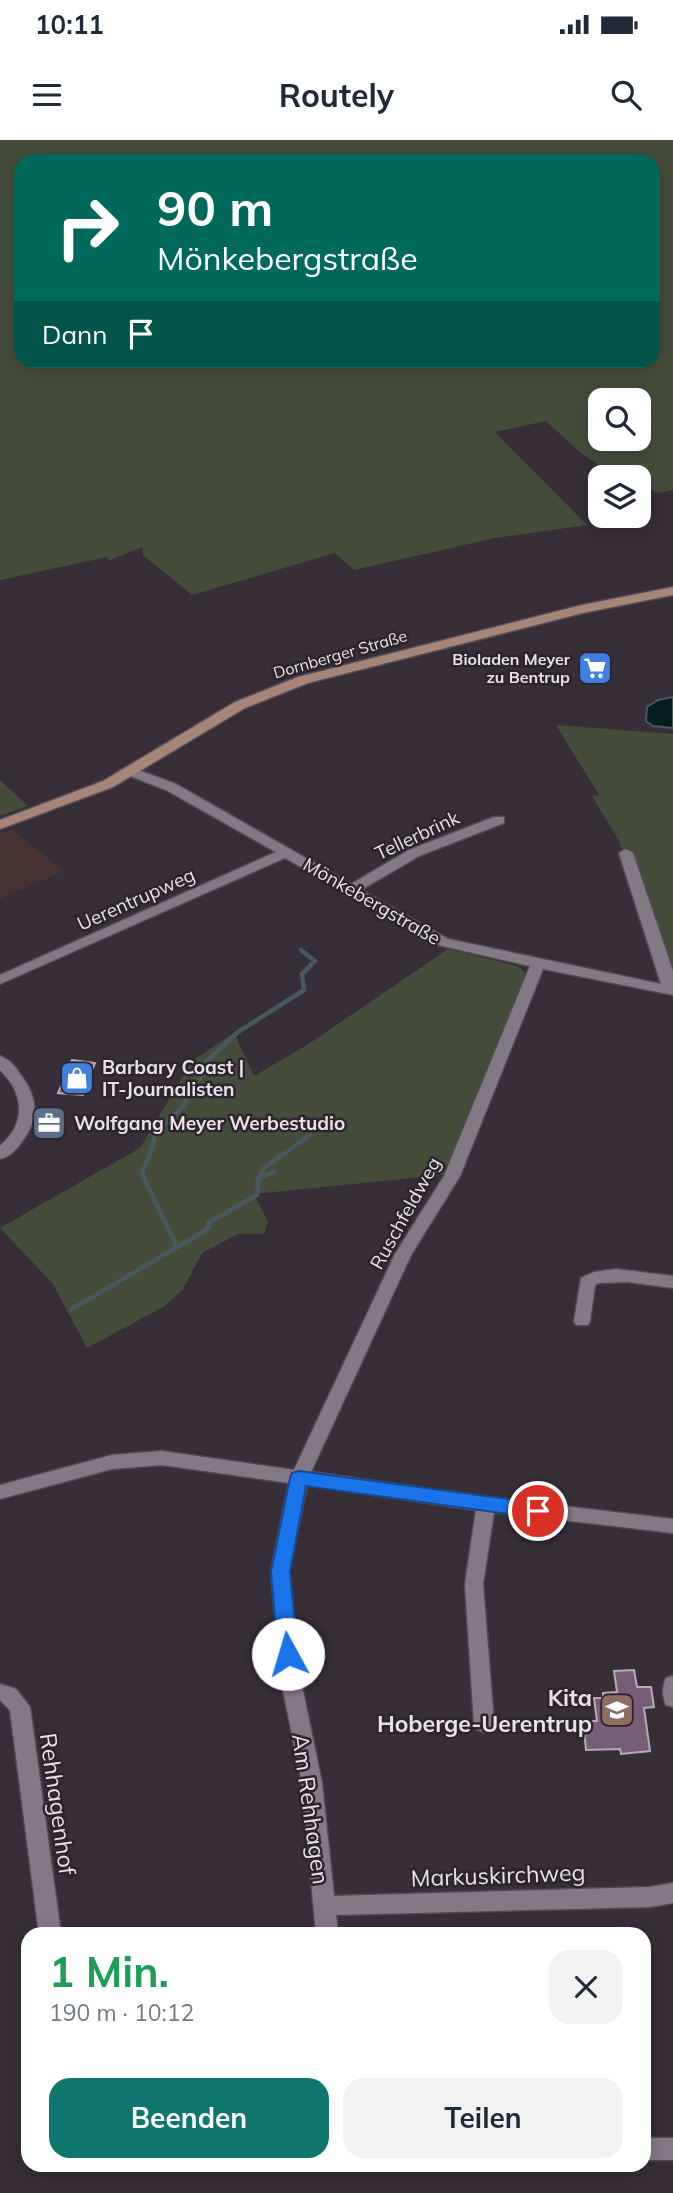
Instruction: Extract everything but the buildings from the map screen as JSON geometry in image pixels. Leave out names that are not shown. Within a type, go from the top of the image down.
[{"type":"main road","name":"Dornberger Straße","points":[[0,825],[71,800],[130,771],[240,705],[303,680],[554,615],[673,591]]},
{"type":"street","name":"Mönkebergstraße","points":[[130,771],[171,787],[443,942],[671,990]]},
{"type":"street","name":"Tellerbrink","points":[[352,889],[414,853],[499,820]]},
{"type":"street","name":"Uerentrupweg","points":[[0,980],[287,852]]},
{"type":"street","points":[[626,853],[671,990]]},
{"type":"street","name":"Ruschfeldweg","points":[[299,1478],[403,1254],[452,1176],[538,964]]},
{"type":"street","points":[[0,1060],[23,1084],[29,1106],[28,1119],[16,1141],[0,1154]]},
{"type":"street","points":[[582,1321],[587,1282],[594,1276],[673,1282]]},
{"type":"street","points":[[0,1492],[112,1462],[162,1458],[486,1504],[673,1526]]},
{"type":"street","name":"Am Rehhagen","points":[[299,1478],[280,1572],[291,1681],[312,1783],[326,1927]]},
{"type":"street","points":[[484,1724],[474,1584],[486,1504]]},
{"type":"street","points":[[673,1684],[673,1699]]},
{"type":"street","name":"Rehhagenhof","points":[[0,1692],[9,1695],[20,1707],[49,1927]]},
{"type":"street","name":"Markuskirchweg","points":[[324,1906],[650,1897],[673,1893]]},
{"type":"street","points":[[651,2150],[673,2149]]},
{"type":"shaded area","points":[[12,829],[64,871],[0,899],[0,834]]},
{"type":"green space","points":[[0,140],[673,140],[673,490],[658,493],[651,490],[651,465],[598,465],[546,421],[495,432],[587,525],[495,538],[354,570],[335,553],[192,595],[143,555],[143,547],[110,560],[107,557],[0,580]]},
{"type":"green space","points":[[556,725],[673,734],[673,976],[629,850],[623,852],[592,796],[599,795]]},
{"type":"green space","points":[[0,780],[28,806],[0,816]]},
{"type":"green space","points":[[448,949],[517,966],[525,972],[525,978],[443,1175],[254,1194],[268,1222],[264,1234],[238,1234],[202,1253],[183,1289],[165,1306],[87,1348],[53,1284],[0,1228],[140,1148],[192,1061],[234,1033],[254,1076],[307,1045]]},
{"type":"water","points":[[673,697],[673,728],[653,726],[646,721],[647,707],[658,700]]},
{"type":"waterway","points":[[177,1247],[142,1174],[152,1149],[154,1134],[184,1106],[189,1092],[200,1079],[203,1065],[238,1032],[304,990],[302,974],[315,961],[301,950]]},
{"type":"waterway","points":[[259,1177],[264,1168],[310,1135]]},
{"type":"waterway","points":[[259,1177],[275,1172]]},
{"type":"waterway","points":[[72,1309],[201,1233],[209,1228],[208,1223],[257,1195],[259,1177]]},
{"type":"place","name":"Bioladen Meyer zu Bentrup","points":[[595,668]]},
{"type":"place","name":"Barbary Coast | IT-Journalisten","points":[[77,1078]]},
{"type":"place","name":"Wolfgang Meyer Werbestudio","points":[[49,1123]]},
{"type":"place","name":"Kita Hoberge-Uerentrup","points":[[617,1710]]},
{"type":"route","points":[[288,1654],[280,1572],[299,1478],[538,1511]]}]
